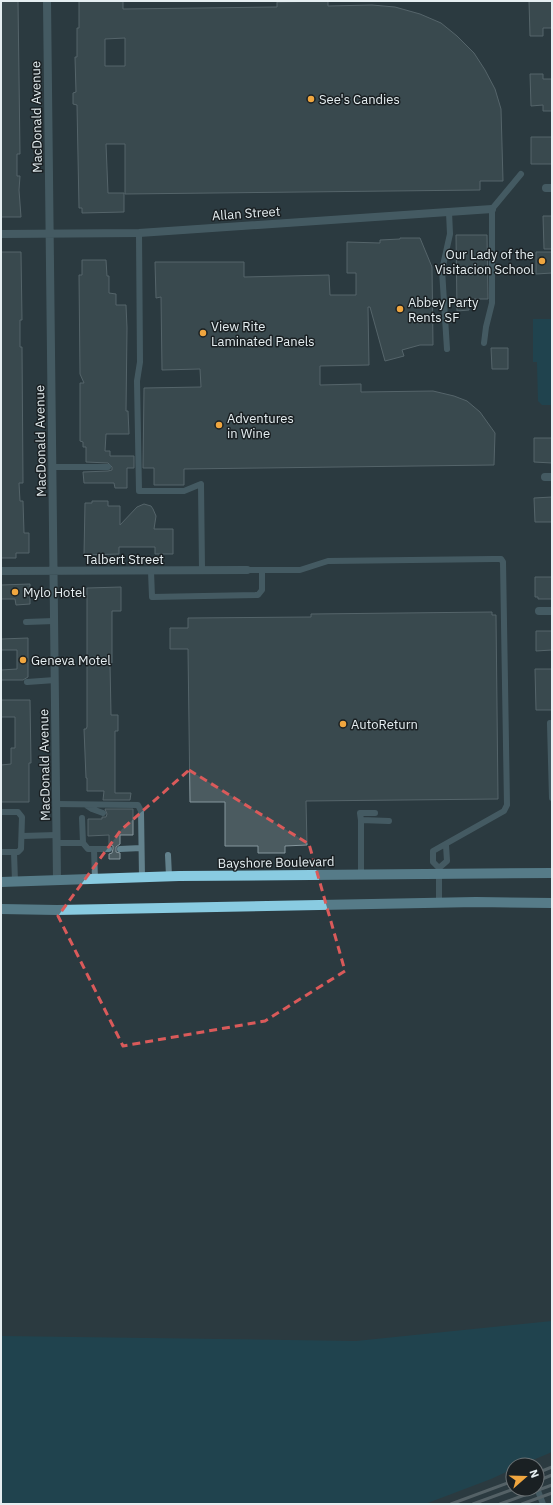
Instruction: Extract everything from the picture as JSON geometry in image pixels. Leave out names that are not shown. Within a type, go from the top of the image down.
[{"type":"main road","name":"Bayshore Boulevard","points":[[1,882],[169,876],[361,874],[439,870],[552,873]]},
{"type":"main road","points":[[1,909],[57,910],[439,903],[552,903]]},
{"type":"street","name":"MacDonald Avenue","points":[[47,1],[57,880]]},
{"type":"street","name":"Allan Street","points":[[1,234],[139,233],[492,209]]},
{"type":"street","name":"Talbert Street","points":[[1,571],[247,570]]},
{"type":"street","points":[[539,611],[552,611]]},
{"type":"lane","points":[[484,343],[492,303],[492,209],[521,174]]},
{"type":"lane","points":[[447,348],[442,270],[450,234],[449,212]]},
{"type":"lane","points":[[139,233],[140,362],[137,381],[138,492],[184,491],[201,484],[202,570]]},
{"type":"lane","points":[[52,467],[108,467]]},
{"type":"lane","points":[[247,570],[300,570],[328,561],[494,558],[501,559],[503,562],[507,805],[504,811],[433,851],[433,862],[439,870],[439,903]]},
{"type":"lane","points":[[152,570],[152,597],[258,595],[262,590],[262,570]]},
{"type":"lane","points":[[26,622],[54,621]]},
{"type":"lane","points":[[27,682],[54,680]]},
{"type":"lane","points":[[550,723],[552,798]]},
{"type":"lane","points":[[56,804],[138,805],[141,811],[142,877]]},
{"type":"lane","points":[[86,804],[92,809],[103,812]]},
{"type":"lane","points":[[133,812],[141,811]]},
{"type":"lane","points":[[1,812],[18,812],[22,817],[21,849],[18,852],[1,852]]},
{"type":"lane","points":[[361,874],[360,813],[375,813]]},
{"type":"lane","points":[[82,818],[83,843],[88,849],[109,849]]},
{"type":"lane","points":[[361,820],[389,821]]},
{"type":"lane","points":[[22,836],[83,843]]},
{"type":"lane","points":[[439,870],[447,861],[446,845]]},
{"type":"lane","points":[[120,849],[141,848]]},
{"type":"lane","points":[[94,849],[95,879]]},
{"type":"lane","points":[[14,852],[15,882]]},
{"type":"lane","points":[[168,855],[169,876]]},
{"type":"highlighted area","points":[[189,770],[309,844],[345,971],[265,1021],[123,1046],[58,916],[121,830]]},
{"type":"shaded area","points":[[533,319],[552,319],[552,405],[542,405],[538,401],[537,362],[533,362]]},
{"type":"shaded area","points":[[552,1321],[552,1452],[540,1457],[505,1457],[505,1473],[425,1504],[1,1504],[1,1336],[356,1341]]},
{"type":"building","points":[[1,1],[18,1],[20,154],[17,154],[17,176],[20,176],[19,190],[21,217],[1,217]]},
{"type":"building","name":"See's Candies","points":[[79,1],[123,1],[123,9],[277,7],[277,2],[328,1],[328,6],[372,5],[395,7],[420,14],[441,23],[474,53],[495,89],[501,109],[503,181],[480,181],[480,190],[125,194],[125,144],[106,144],[108,193],[124,193],[124,212],[82,213],[82,208],[79,208],[77,105],[73,104],[73,93],[76,92],[75,57],[77,57],[77,28],[79,28]],"holes":[[[125,38],[125,66],[105,66],[105,39]]]},
{"type":"building","points":[[529,1],[552,1],[552,28],[543,28],[543,36],[530,36]]},
{"type":"building","points":[[530,74],[543,74],[543,79],[552,79],[552,111],[543,111],[543,105],[531,106]]},
{"type":"building","points":[[531,137],[552,137],[552,164],[531,164]]},
{"type":"building","points":[[543,216],[552,216],[552,249],[544,249]]},
{"type":"building","points":[[456,235],[487,235],[488,299],[474,299],[474,305],[469,305],[469,310],[457,311]]},
{"type":"building","points":[[420,238],[432,267],[433,345],[420,345],[402,350],[404,356],[385,361],[370,307],[368,307],[369,365],[320,366],[320,385],[361,384],[361,392],[433,391],[467,401],[480,412],[495,433],[494,465],[184,469],[184,485],[154,485],[154,468],[143,468],[144,388],[201,387],[200,369],[162,370],[161,297],[156,298],[155,262],[244,262],[244,277],[329,275],[330,295],[356,295],[356,273],[347,273],[347,242],[380,243],[380,240]]},
{"type":"building","points":[[1,252],[21,252],[22,320],[20,320],[20,347],[22,347],[23,483],[19,483],[20,501],[23,501],[24,533],[29,533],[29,553],[16,553],[16,558],[1,558]]},
{"type":"building","points":[[536,252],[552,252],[552,273],[536,274]]},
{"type":"building","points":[[82,260],[106,260],[107,276],[109,276],[109,293],[116,294],[116,305],[126,305],[126,411],[128,411],[129,434],[106,434],[105,451],[110,451],[110,456],[134,456],[134,468],[127,468],[127,488],[115,488],[114,483],[84,483],[83,472],[108,471],[112,470],[112,467],[108,463],[86,462],[86,447],[83,447],[83,442],[80,441],[80,383],[84,383],[80,374],[79,275],[82,275]]},
{"type":"building","points":[[491,348],[508,348],[508,369],[492,369]]},
{"type":"building","points":[[534,438],[552,438],[552,463],[534,462]]},
{"type":"building","points":[[552,497],[552,522],[535,522],[534,498]]},
{"type":"building","points":[[92,501],[108,501],[108,506],[120,506],[120,525],[137,507],[144,504],[151,506],[156,516],[154,529],[173,529],[173,554],[155,554],[155,547],[119,547],[119,554],[84,555],[85,503],[92,503]]},
{"type":"building","points":[[535,577],[552,577],[552,599],[538,599],[538,597],[535,597]]},
{"type":"building","name":"Mylo Hotel","points":[[30,584],[30,604],[16,605],[15,599],[1,599],[1,585]]},
{"type":"building","points":[[121,587],[121,611],[112,611],[112,663],[110,663],[111,715],[118,715],[118,731],[115,731],[115,793],[131,793],[130,800],[103,800],[104,791],[87,791],[86,778],[84,729],[87,727],[87,588]]},
{"type":"building","name":"AutoReturn","points":[[492,612],[492,615],[496,615],[498,799],[306,801],[307,845],[285,846],[285,853],[258,853],[258,846],[225,846],[225,802],[190,802],[188,649],[170,649],[170,628],[188,628],[188,618],[311,617],[311,614]]},
{"type":"building","points":[[536,631],[552,631],[552,650],[536,651]]},
{"type":"building","name":"Geneva Motel","points":[[28,638],[28,677],[23,680],[1,680],[1,670],[17,669],[17,650],[1,650],[1,639]]},
{"type":"building","points":[[535,669],[552,669],[552,710],[536,710]]},
{"type":"building","points":[[1,700],[30,700],[31,763],[29,763],[29,802],[1,802],[1,765],[11,764],[11,748],[15,748],[15,717],[1,717]]},
{"type":"building","points":[[105,809],[133,809],[133,835],[120,835],[120,844],[116,847],[116,852],[120,853],[120,859],[109,859],[109,854],[112,853],[113,846],[109,844],[109,835],[88,836],[88,819],[102,819],[102,817],[106,817],[107,814]]},
{"type":"railway","points":[[545,1470],[552,1467]]},
{"type":"railway","points":[[545,1478],[552,1475]]},
{"type":"railway","points":[[451,1504],[505,1484]]},
{"type":"railway","points":[[500,1504],[552,1485]]},
{"type":"railway","points":[[473,1504],[505,1492]]},
{"type":"railway","points":[[522,1504],[552,1493]]},
{"type":"place","name":"See's Candies","points":[[311,99]]},
{"type":"place","name":"Our Lady of the Visitacion School","points":[[542,261]]},
{"type":"place","name":"Abbey Party Rents SF","points":[[400,309]]},
{"type":"place","name":"View Rite Laminated Panels","points":[[203,333]]},
{"type":"place","name":"Adventures in Wine","points":[[219,425]]},
{"type":"place","name":"Mylo Hotel","points":[[15,592]]},
{"type":"place","name":"Geneva Motel","points":[[23,660]]},
{"type":"place","name":"AutoReturn","points":[[343,724]]}]
